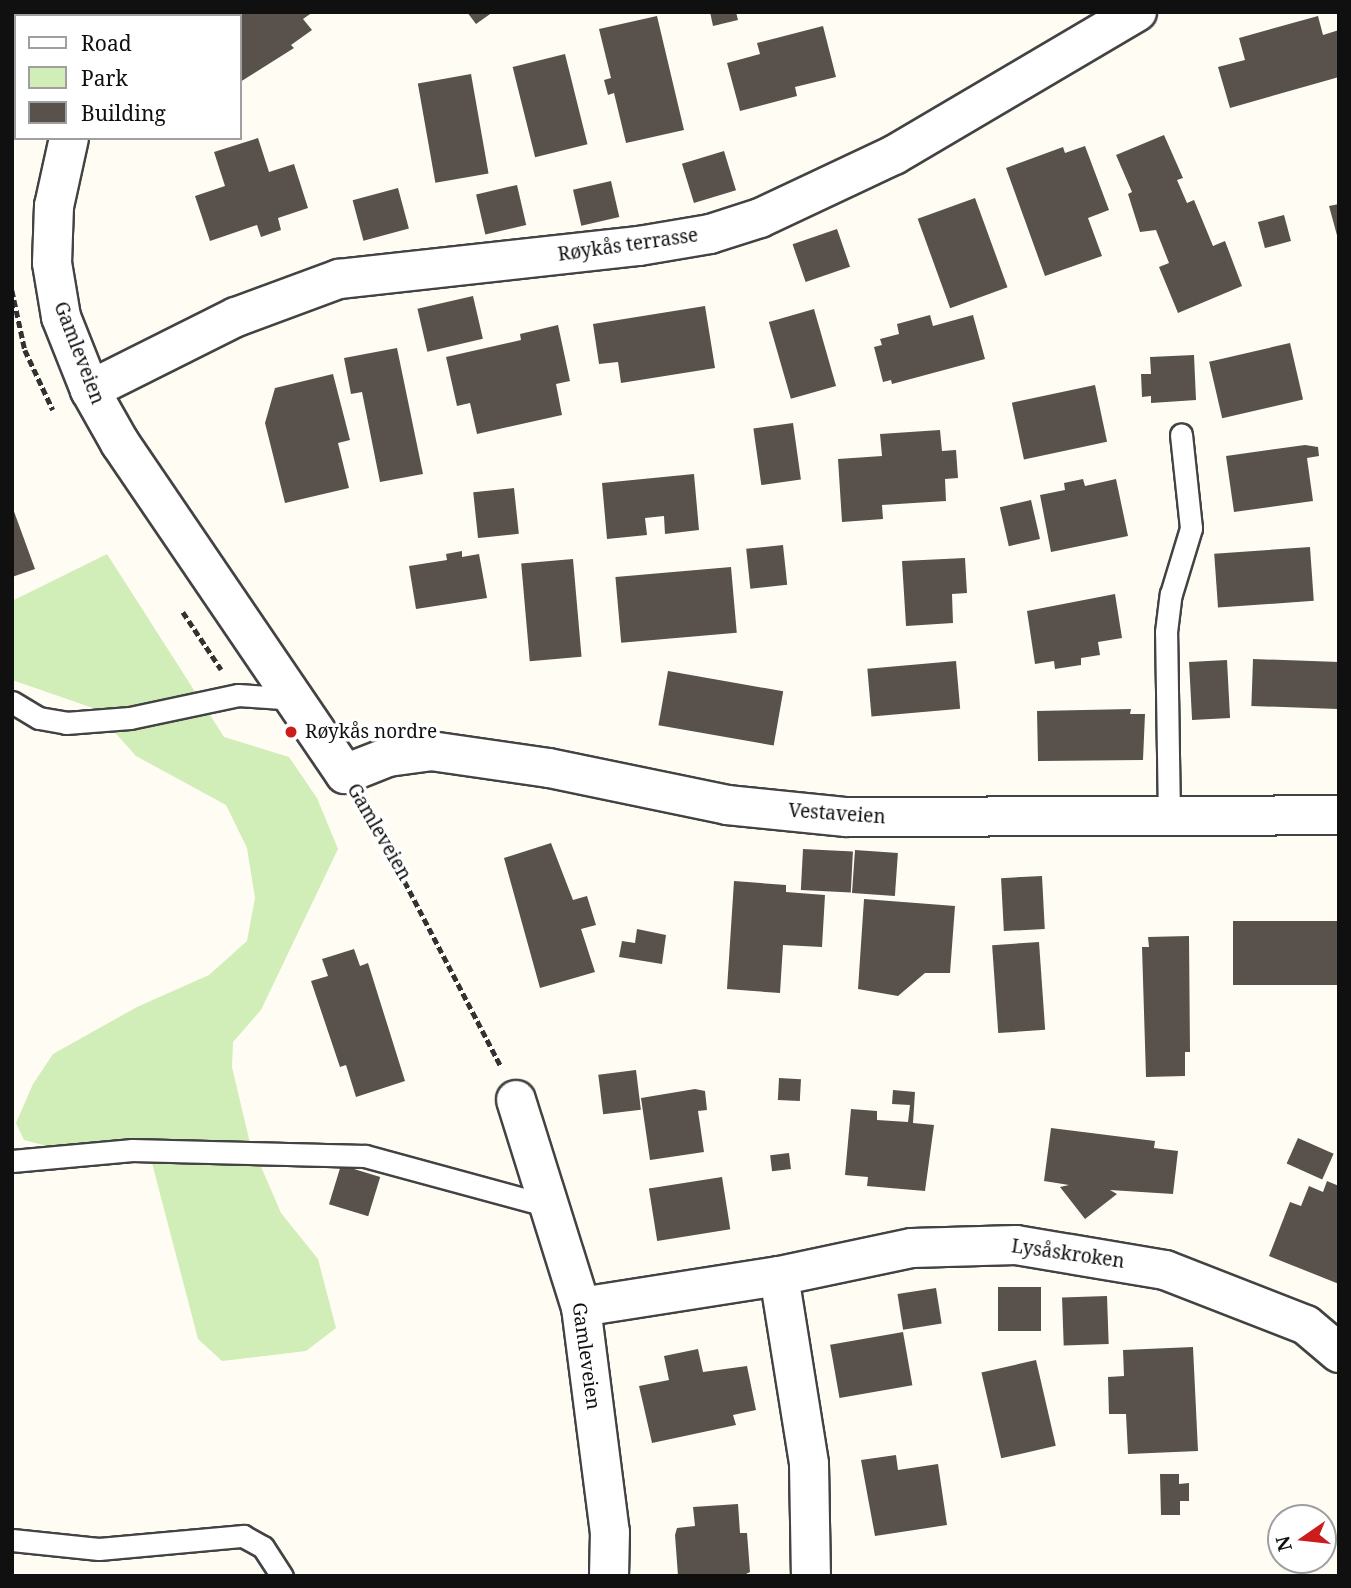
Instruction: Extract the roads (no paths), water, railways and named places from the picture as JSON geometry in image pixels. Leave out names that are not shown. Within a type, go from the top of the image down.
[{"type":"street","name":"Røykås terrasse","points":[[90,390],[236,317],[339,279],[639,246],[710,233],[760,218],[894,155],[1137,12]]},
{"type":"street","name":"Gamleveien","points":[[69,140],[54,206],[52,263],[61,317],[90,390],[120,443],[297,699],[345,774]]},
{"type":"street","name":"Vestaveien","points":[[345,774],[388,757],[431,751],[549,768],[727,805],[814,814],[1168,818],[1339,815]]},
{"type":"street","name":"Gamleveien","points":[[516,1100],[581,1307],[610,1532],[609,1576]]},
{"type":"street","name":"Lysåskroken","points":[[581,1307],[779,1276],[912,1248],[1016,1245],[1166,1270],[1306,1325],[1339,1353]]},
{"type":"street","points":[[779,1276],[809,1464],[811,1576]]},
{"type":"lane","points":[[1168,818],[1166,632],[1171,594],[1191,528],[1181,435]]},
{"type":"lane","points":[[12,702],[39,718],[66,723],[130,718],[238,695],[297,699]]},
{"type":"lane","points":[[12,1161],[132,1150],[365,1156],[550,1206]]},
{"type":"lane","points":[[12,1540],[99,1549],[243,1536],[263,1546],[282,1576]]},
{"type":"place","name":"Røykås nordre","points":[[291,732]]}]
